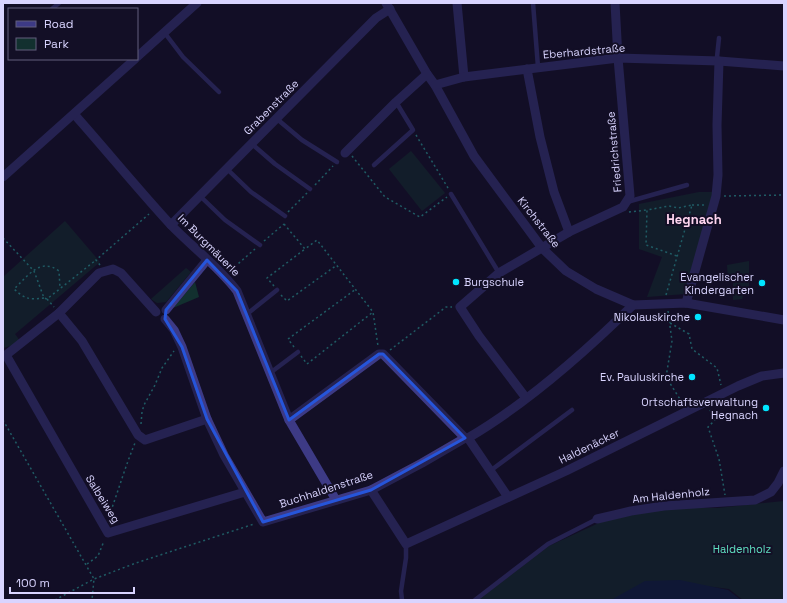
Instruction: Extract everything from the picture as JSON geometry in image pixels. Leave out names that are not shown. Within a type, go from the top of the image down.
[{"type":"street","points":[[138,56],[197,3]]},
{"type":"street","points":[[457,3],[464,77]]},
{"type":"street","name":"Friedrichstraße","points":[[460,307],[499,273],[569,232],[623,206],[627,202],[630,196],[618,58],[615,3]]},
{"type":"street","name":"Kirchstraße","points":[[388,6],[427,74],[435,85],[474,156],[542,248],[566,271],[596,289],[633,305],[666,299],[784,320]]},
{"type":"street","name":"Grabenstraße","points":[[171,225],[388,6]]},
{"type":"street","name":"Eberhardstraße","points":[[435,85],[464,77],[618,58],[719,61],[784,66]]},
{"type":"street","points":[[3,177],[134,60]]},
{"type":"street","points":[[686,303],[716,196],[718,175],[716,124],[719,61]]},
{"type":"street","points":[[527,69],[540,137],[554,192],[569,232]]},
{"type":"street","points":[[346,152],[396,102],[427,74]]},
{"type":"street","name":"Im Burgmäuerle","points":[[74,114],[171,225],[226,276],[237,291],[289,420],[336,500]]},
{"type":"street","points":[[5,356],[59,313],[99,274],[113,269],[121,273],[156,312],[155,315],[158,320],[163,320],[207,260]]},
{"type":"street","name":"Buchhaldenstraße","points":[[263,522],[370,490],[422,464],[487,427],[584,352],[633,305]]},
{"type":"street","points":[[460,307],[479,336],[526,398]]},
{"type":"street","points":[[59,313],[82,341],[138,435],[145,440],[207,419]]},
{"type":"street","points":[[166,315],[182,347],[207,419],[224,455],[263,522]]},
{"type":"street","points":[[289,420],[381,354],[467,438],[508,497]]},
{"type":"street","name":"Salbeiweg","points":[[5,356],[108,533],[245,492]]},
{"type":"street","name":"Haldenäcker","points":[[406,544],[566,471],[705,401],[762,376],[784,373]]},
{"type":"street","name":"Am Haldenholz","points":[[597,519],[631,511],[664,506],[755,500],[771,492],[778,483],[784,471]]},
{"type":"street","points":[[370,490],[406,544]]},
{"type":"lane","points":[[533,3],[538,67]]},
{"type":"lane","points":[[164,32],[183,57],[219,92]]},
{"type":"lane","points":[[719,38],[717,57],[719,61]]},
{"type":"lane","points":[[374,165],[413,130],[396,102]]},
{"type":"lane","points":[[277,119],[302,140],[337,162]]},
{"type":"lane","points":[[252,144],[275,164],[310,190]]},
{"type":"lane","points":[[227,169],[251,192],[285,216]]},
{"type":"lane","points":[[627,202],[687,185]]},
{"type":"lane","points":[[451,194],[499,273]]},
{"type":"lane","points":[[200,196],[225,220],[260,244]]},
{"type":"lane","points":[[247,314],[277,290]]},
{"type":"lane","points":[[270,373],[298,352]]},
{"type":"lane","points":[[490,471],[572,410]]},
{"type":"lane","name":"Am Haldenholz","points":[[475,600],[548,544],[597,519]]},
{"type":"lane","points":[[402,600],[401,591],[406,558],[406,544]]},
{"type":"path","points":[[346,152],[385,197],[420,217],[451,194],[413,130]]},
{"type":"path","points":[[716,196],[784,195]]},
{"type":"path","points":[[687,410],[666,377],[672,341],[666,299],[692,205]]},
{"type":"path","points":[[639,211],[669,206],[678,208],[692,205],[704,205]]},
{"type":"path","points":[[60,288],[59,271],[53,266],[47,265],[34,271],[14,289],[22,296],[31,300],[47,299],[96,260],[156,208]]},
{"type":"path","points":[[647,210],[646,245],[677,256]]},
{"type":"path","points":[[284,224],[305,250]]},
{"type":"path","points":[[3,238],[34,271],[44,298]]},
{"type":"path","points":[[337,265],[287,301],[268,278],[317,240],[337,265],[356,289],[373,312],[381,354],[446,307],[460,307]]},
{"type":"path","points":[[96,260],[104,272]]},
{"type":"path","points":[[356,289],[288,340],[308,364],[373,312]]},
{"type":"path","points":[[670,323],[688,334],[692,349],[717,368],[723,393]]},
{"type":"path","points":[[86,564],[98,556],[108,533],[109,515],[113,507],[125,467],[141,429],[144,405],[162,368],[173,352]]},
{"type":"path","points":[[705,401],[715,420],[708,427],[719,459],[724,486]]},
{"type":"path","points":[[3,420],[94,580],[92,600]]},
{"type":"path","points":[[55,600],[94,580],[136,563],[263,522]]},
{"type":"highlighted area","points":[[207,260],[237,291],[289,420],[379,354],[383,354],[465,438],[371,490],[263,522],[207,419],[182,347],[165,319],[166,310]]},
{"type":"green space","points":[[411,151],[445,193],[422,211],[389,169]]},
{"type":"green space","points":[[699,192],[712,192],[715,198],[685,294],[647,297],[662,257],[639,249],[639,204]]},
{"type":"green space","points":[[65,221],[100,262],[15,334],[20,341],[18,344],[3,348],[3,277]]},
{"type":"green space","points":[[749,261],[749,294],[744,293],[742,299],[733,300],[733,279],[728,279],[727,265]]},
{"type":"green space","points":[[186,268],[191,272],[166,302],[157,303],[151,299]]},
{"type":"green space","points":[[195,282],[199,297],[173,308]]},
{"type":"green space","name":"Haldenholz","points":[[784,501],[784,600],[743,600],[729,589],[690,584],[629,600],[478,600],[549,546],[601,522],[664,508],[718,508]]},
{"type":"water","points":[[680,580],[728,590],[741,600],[611,600],[645,581]]},
{"type":"place","name":"Burgschule","points":[[456,282]]},
{"type":"place","name":"Evangelischer Kindergarten","points":[[762,283]]},
{"type":"place","name":"Nikolauskirche","points":[[698,317]]},
{"type":"place","name":"Ev. Pauluskirche","points":[[692,377]]},
{"type":"place","name":"Ortschaftsverwaltung Hegnach","points":[[766,408]]},
{"type":"district","name":"Hegnach","points":[[694,219]]}]
